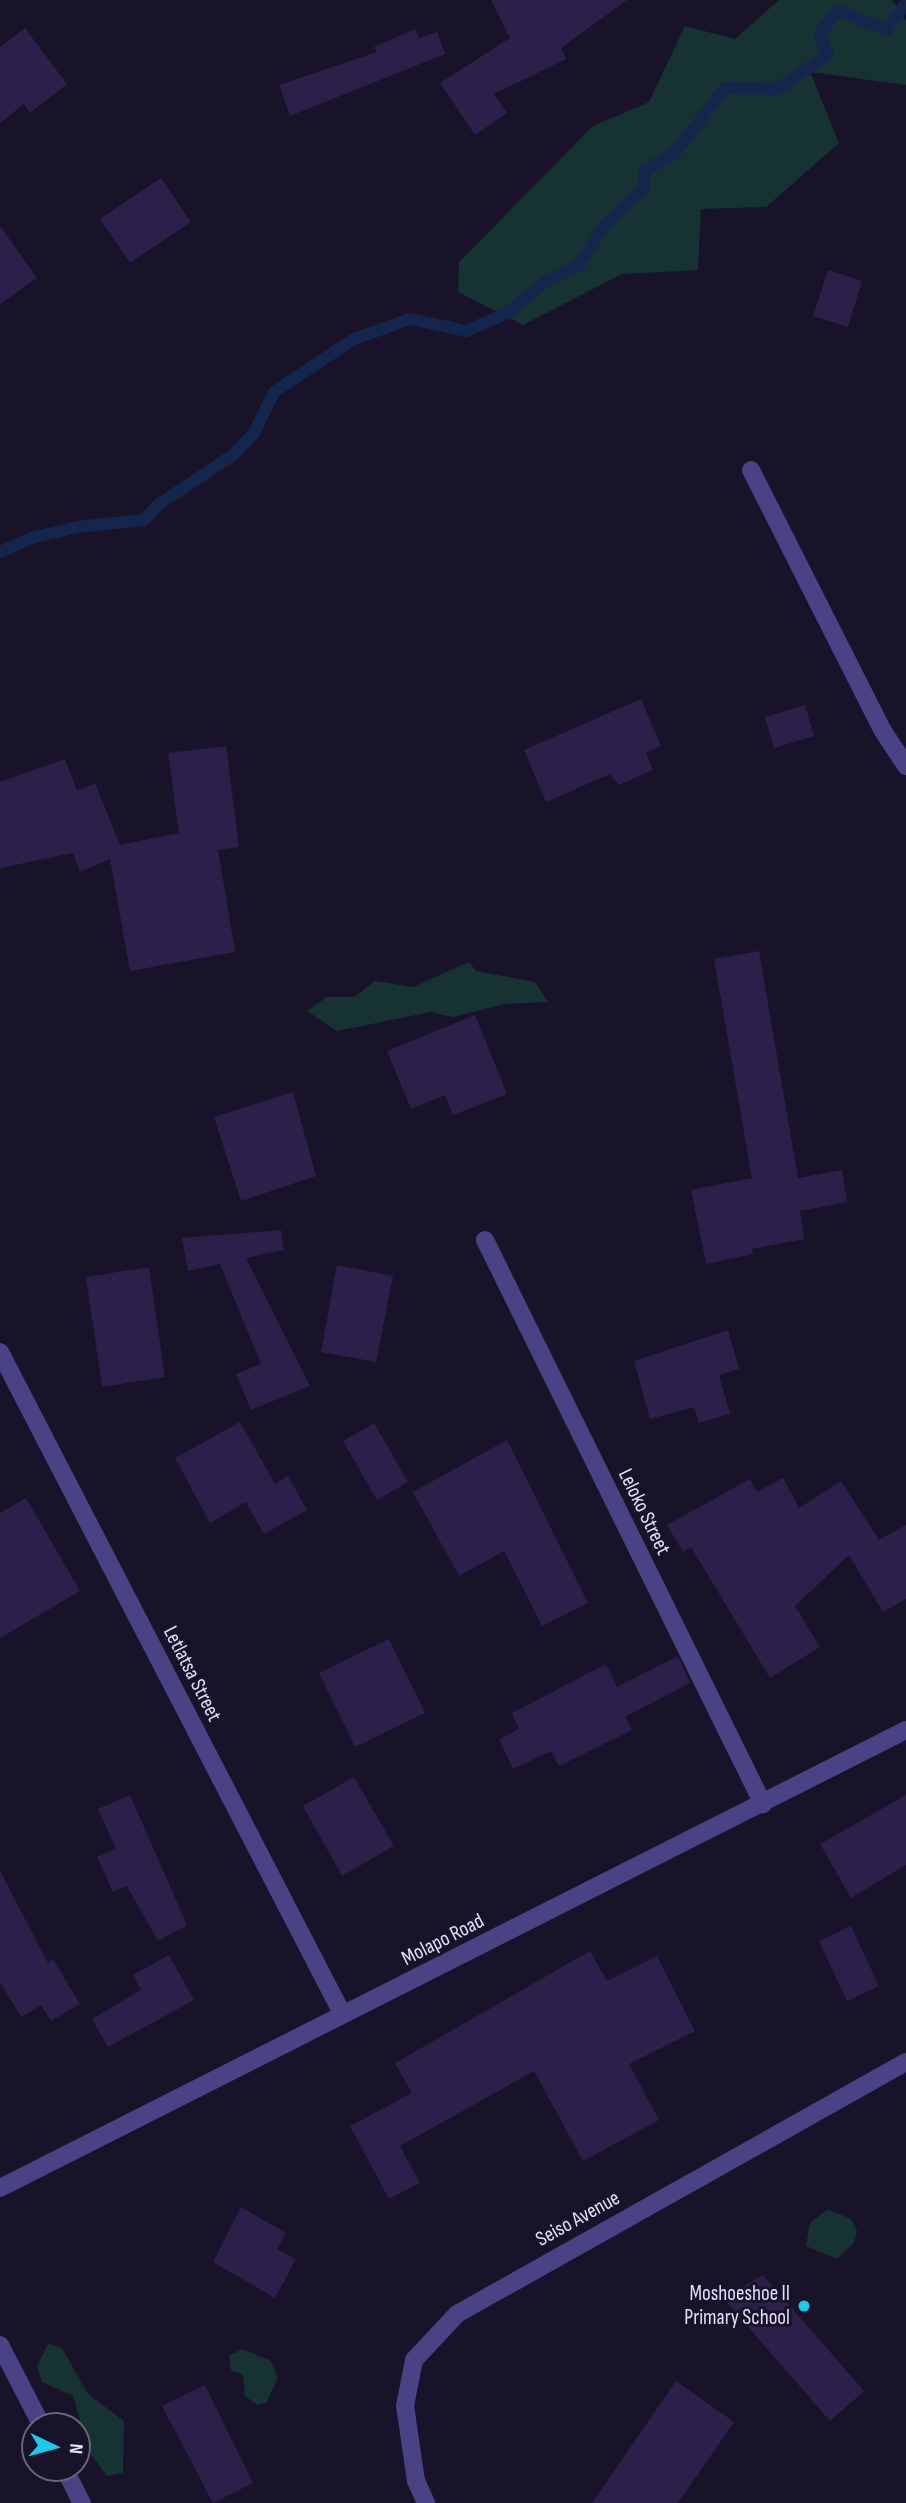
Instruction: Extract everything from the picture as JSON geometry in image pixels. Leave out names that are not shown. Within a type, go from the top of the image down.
[{"type":"street","points":[[751,470],[883,731],[906,766]]},
{"type":"street","name":"Leloko Street","points":[[485,1240],[763,1804]]},
{"type":"street","name":"Letlatsa Street","points":[[0,1352],[343,2015]]},
{"type":"street","name":"Molapo Road","points":[[0,2188],[906,1730]]},
{"type":"street","name":"Seiso Avenue","points":[[426,2503],[416,2481],[405,2406],[414,2360],[457,2314],[906,2062]]},
{"type":"street","points":[[0,2344],[35,2412]]},
{"type":"street","points":[[71,2482],[82,2503]]},
{"type":"green space","points":[[779,0],[892,0],[906,20],[906,85],[810,72],[839,143],[766,207],[701,209],[698,270],[622,274],[523,325],[458,292],[459,262],[593,126],[649,102],[685,26],[735,39]]},
{"type":"green space","points":[[469,962],[476,971],[535,982],[548,1002],[504,1004],[453,1017],[431,1012],[337,1031],[307,1011],[327,997],[354,997],[375,981],[413,987]]},
{"type":"green space","points":[[828,2209],[851,2219],[857,2231],[854,2243],[837,2259],[806,2246],[810,2223]]},
{"type":"green space","points":[[48,2344],[62,2348],[88,2394],[124,2421],[123,2473],[107,2476],[91,2455],[91,2412],[78,2412],[73,2396],[42,2382],[37,2366]]},
{"type":"green space","points":[[242,2349],[271,2361],[278,2378],[266,2403],[257,2405],[245,2396],[243,2375],[231,2370],[229,2356]]},
{"type":"building","points":[[491,0],[627,0],[561,48],[566,59],[494,94],[507,113],[475,135],[440,83],[510,38]]},
{"type":"building","points":[[25,28],[67,84],[30,113],[24,104],[0,123],[0,47]]},
{"type":"building","points":[[415,29],[419,38],[437,32],[445,54],[290,116],[279,85],[377,52],[374,47]]},
{"type":"building","points":[[161,178],[191,222],[130,263],[100,219]]},
{"type":"building","points":[[0,226],[37,278],[0,304]]},
{"type":"building","points":[[828,270],[862,281],[848,327],[813,316]]},
{"type":"building","points":[[641,699],[661,746],[646,753],[653,770],[619,785],[610,774],[546,802],[524,750]]},
{"type":"building","points":[[805,705],[814,736],[774,748],[765,717]]},
{"type":"building","points":[[226,746],[239,847],[218,850],[235,952],[130,971],[110,859],[80,872],[73,853],[0,868],[0,782],[65,759],[77,791],[95,783],[120,845],[179,833],[168,753]]},
{"type":"building","points":[[759,951],[798,1178],[842,1170],[847,1202],[800,1211],[804,1239],[752,1249],[753,1254],[706,1264],[691,1190],[752,1178],[714,959]]},
{"type":"building","points":[[475,1015],[507,1094],[453,1115],[445,1095],[411,1109],[387,1051]]},
{"type":"building","points":[[293,1092],[316,1176],[241,1201],[214,1117]]},
{"type":"building","points":[[281,1230],[284,1250],[246,1258],[310,1386],[251,1410],[236,1374],[261,1364],[220,1264],[188,1271],[182,1238]]},
{"type":"building","points":[[337,1265],[393,1276],[376,1362],[321,1352]]},
{"type":"building","points":[[149,1267],[165,1377],[102,1387],[86,1277]]},
{"type":"building","points":[[728,1330],[739,1369],[719,1375],[730,1414],[699,1423],[694,1407],[650,1419],[634,1361]]},
{"type":"building","points":[[240,1422],[275,1484],[288,1476],[307,1510],[264,1534],[246,1502],[210,1523],[175,1458]]},
{"type":"building","points":[[374,1423],[408,1482],[377,1500],[343,1441]]},
{"type":"building","points":[[507,1440],[588,1603],[542,1626],[504,1551],[459,1576],[413,1492]]},
{"type":"building","points":[[783,1478],[799,1508],[841,1481],[879,1540],[906,1525],[906,1599],[883,1612],[849,1555],[795,1606],[820,1647],[770,1678],[691,1547],[683,1552],[667,1525],[750,1479],[757,1492]]},
{"type":"building","points":[[26,1498],[80,1591],[0,1638],[0,1513]]},
{"type":"building","points":[[389,1639],[425,1713],[355,1747],[319,1673]]},
{"type":"building","points":[[678,1656],[690,1683],[625,1717],[632,1730],[559,1766],[551,1751],[513,1769],[499,1739],[519,1729],[512,1713],[606,1664],[617,1687]]},
{"type":"building","points":[[354,1777],[394,1846],[342,1876],[303,1806]]},
{"type":"building","points":[[130,1795],[187,1925],[158,1941],[127,1886],[113,1892],[97,1857],[116,1849],[98,1809]]},
{"type":"building","points":[[906,1795],[906,1865],[851,1898],[820,1844]]},
{"type":"building","points":[[0,1871],[48,1963],[53,1959],[80,2004],[51,2021],[41,2005],[21,2017],[0,1982]]},
{"type":"building","points":[[851,1926],[879,1986],[847,2001],[819,1941]]},
{"type":"building","points":[[590,1951],[607,1981],[657,1956],[695,2031],[629,2064],[659,2120],[583,2161],[534,2071],[400,2146],[420,2183],[389,2199],[350,2126],[412,2093],[395,2063]]},
{"type":"building","points":[[169,1955],[194,2000],[108,2047],[92,2019],[141,1990],[133,1975]]},
{"type":"building","points":[[241,2207],[286,2233],[277,2249],[296,2259],[275,2298],[213,2262]]},
{"type":"building","points":[[763,2275],[864,2391],[830,2421],[723,2298]]},
{"type":"building","points":[[676,2381],[734,2422],[678,2503],[592,2503]]},
{"type":"building","points":[[205,2385],[253,2483],[213,2503],[162,2406]]},
{"type":"waterway","points":[[0,552],[31,538],[77,527],[144,520],[159,504],[233,455],[254,433],[274,392],[354,339],[410,319],[466,331],[507,313],[545,282],[579,265],[603,227],[643,189],[645,170],[674,154],[725,88],[777,89],[828,55],[819,35],[838,10],[886,30],[906,3]]},
{"type":"place","name":"Moshoeshoe II Primary School","points":[[804,2306]]}]
